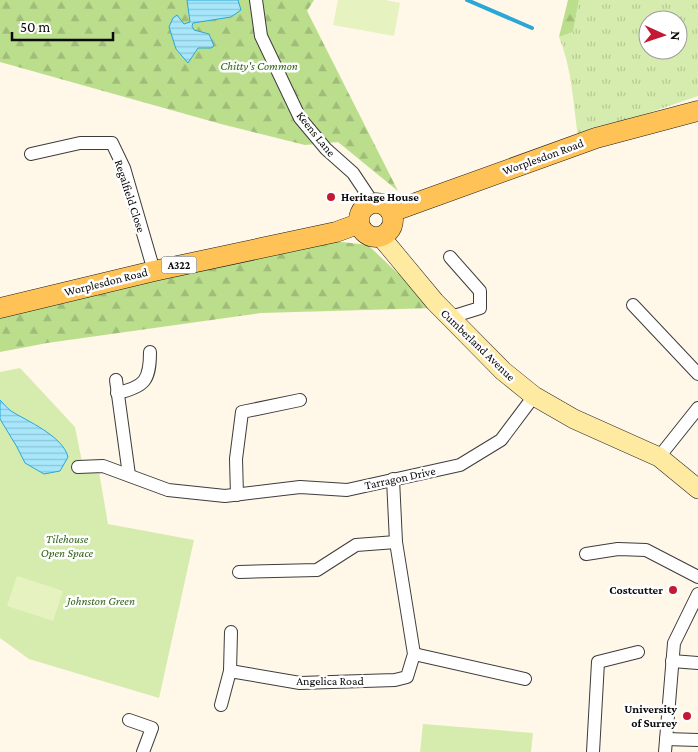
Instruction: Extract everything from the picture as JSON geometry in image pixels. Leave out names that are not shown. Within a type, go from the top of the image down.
[{"type":"main road","name":"Worplesdon Road","points":[[391,212],[605,135],[698,110]]},
{"type":"main road","points":[[373,203],[382,204],[391,212],[392,227],[381,237],[369,236],[358,224],[358,218],[363,208],[373,203]]},
{"type":"main road","name":"Worplesdon Road","points":[[0,308],[154,271],[336,232],[358,224]]},
{"type":"street","name":"Keens Lane","points":[[256,0],[261,36],[300,118],[326,149],[352,173],[373,203]]},
{"type":"street","name":"Regalfield Close","points":[[30,154],[80,143],[112,143],[124,168],[154,271]]},
{"type":"street","name":"Cumberland Avenue","points":[[381,237],[429,296],[503,371],[534,396],[574,419],[659,457],[698,488]]},
{"type":"street","points":[[450,257],[480,291],[480,308],[450,317]]},
{"type":"street","points":[[633,305],[698,374]]},
{"type":"street","points":[[118,393],[134,390],[141,385],[150,372],[150,352]]},
{"type":"street","points":[[116,380],[129,475]]},
{"type":"street","name":"Tarragon Drive","points":[[78,467],[103,466],[168,490],[225,496],[300,487],[347,490],[460,465],[501,440],[534,396]]},
{"type":"street","points":[[237,495],[236,459],[242,412],[300,400]]},
{"type":"street","points":[[659,457],[698,408]]},
{"type":"street","name":"Angelica Road","points":[[230,671],[300,683],[395,680],[407,677],[414,654],[396,542],[393,479]]},
{"type":"street","points":[[239,572],[317,570],[356,545],[396,542]]},
{"type":"street","points":[[586,554],[618,549],[646,550],[698,577]]},
{"type":"street","points":[[665,752],[674,643],[698,594]]},
{"type":"street","points":[[221,705],[230,671],[231,632]]},
{"type":"street","points":[[593,752],[598,662],[638,652]]},
{"type":"street","points":[[414,654],[525,679]]},
{"type":"street","points":[[672,661],[698,663]]},
{"type":"street","points":[[129,720],[152,728],[143,752]]},
{"type":"street","points":[[666,738],[698,740]]},
{"type":"green space","name":"Chitty's Common","points":[[0,0],[314,0],[307,11],[398,191],[338,142],[305,145],[221,124],[0,62]]},
{"type":"green space","points":[[338,0],[386,0],[400,3],[394,36],[333,25]]},
{"type":"green space","points":[[568,0],[579,0],[573,32],[559,37]]},
{"type":"green space","points":[[579,0],[698,0],[698,96],[578,137],[567,61],[559,37],[573,32]]},
{"type":"green space","points":[[333,241],[368,245],[434,308],[261,313],[47,343],[0,352],[0,314]]},
{"type":"green space","name":"Johnston Green","points":[[20,368],[75,427],[84,472],[99,472],[108,524],[194,540],[159,698],[29,659],[0,638],[0,372]]},
{"type":"green space","points":[[17,576],[63,591],[53,621],[7,606]]},
{"type":"green space","points":[[423,724],[533,733],[531,752],[420,752]]},
{"type":"water","points":[[187,0],[238,0],[241,10],[231,17],[193,23],[194,30],[209,34],[214,46],[211,48],[198,48],[188,63],[176,49],[169,27],[173,18],[177,15],[184,24],[190,22]]},
{"type":"water","points":[[0,400],[11,411],[52,436],[65,449],[68,457],[60,471],[44,474],[25,463],[0,419]]},
{"type":"waterway","points":[[467,0],[532,28]]},
{"type":"place","name":"Heritage House","points":[[331,197]]},
{"type":"place","name":"Costcutter","points":[[673,590]]},
{"type":"place","name":"University of Surrey","points":[[687,716]]},
{"type":"park label","name":"Tilehouse Open Space","points":[[67,546]]}]
